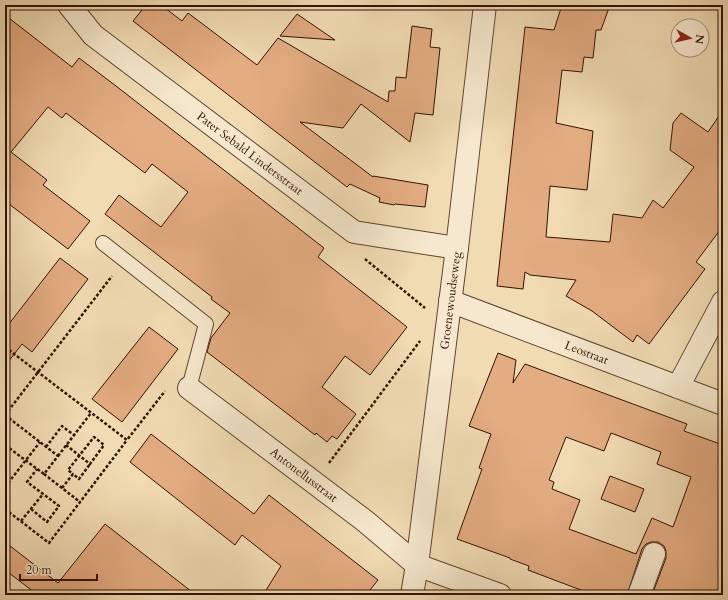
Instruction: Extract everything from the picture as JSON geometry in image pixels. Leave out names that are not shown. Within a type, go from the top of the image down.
[{"type":"street","name":"Pater Sebald Lindersstraat","points":[[69,5],[93,35],[354,232],[457,248]]},
{"type":"street","name":"Groenewoudseweg","points":[[412,595],[457,248],[485,5]]},
{"type":"street","name":"Leostraat","points":[[450,301],[723,404]]},
{"type":"street","points":[[678,387],[723,302]]},
{"type":"street","name":"Antonellusstraat","points":[[189,388],[365,521],[417,565]]},
{"type":"street","points":[[639,595],[654,554]]},
{"type":"street","points":[[417,565],[500,595]]},
{"type":"lane","points":[[103,243],[206,324],[189,388]]},
{"type":"path","points":[[354,232],[360,255],[447,325]]},
{"type":"path","points":[[58,456],[5,415],[125,260]]},
{"type":"path","points":[[314,483],[423,337]]},
{"type":"path","points":[[5,347],[127,440]]},
{"type":"path","points":[[5,509],[49,543],[167,389],[189,388]]},
{"type":"path","points":[[44,474],[91,413]]},
{"type":"path","points":[[46,447],[62,426],[74,435]]},
{"type":"path","points":[[94,437],[104,445],[90,464],[79,478],[68,470],[94,437]]},
{"type":"path","points":[[5,487],[40,442]]},
{"type":"path","points":[[5,445],[80,502]]},
{"type":"path","points":[[66,445],[90,464]]},
{"type":"path","points":[[31,509],[47,522],[58,506],[27,482],[37,469]]},
{"type":"path","points":[[62,488],[73,474]]},
{"type":"path","points":[[21,521],[42,494]]},
{"type":"building","points":[[146,5],[161,5],[182,21],[188,13],[257,65],[278,38],[388,102],[389,91],[395,91],[396,77],[406,78],[412,26],[432,29],[430,47],[440,48],[433,115],[415,113],[410,142],[361,104],[343,128],[300,122],[373,177],[428,185],[425,207],[394,205],[379,202],[380,198],[350,184],[347,187],[133,21]]},
{"type":"building","points":[[562,5],[610,5],[601,30],[596,30],[593,58],[584,57],[582,72],[562,70],[556,123],[593,131],[587,190],[550,186],[546,237],[610,242],[613,214],[642,218],[653,200],[663,208],[694,167],[670,150],[673,123],[681,113],[708,132],[723,110],[723,226],[696,262],[705,269],[649,344],[637,335],[633,342],[592,311],[566,296],[576,280],[530,275],[525,272],[523,289],[497,286],[525,27],[554,30]]},
{"type":"building","points":[[297,14],[335,40],[280,36]]},
{"type":"building","points":[[5,15],[72,67],[79,58],[116,86],[324,248],[318,257],[407,327],[370,375],[345,356],[322,387],[356,414],[337,439],[332,436],[327,442],[316,433],[315,435],[207,352],[211,338],[230,313],[211,299],[212,297],[105,214],[119,195],[161,227],[188,192],[152,164],[145,173],[66,113],[62,118],[48,107],[11,152],[47,180],[43,185],[90,221],[68,249],[5,201]]},
{"type":"building","points":[[60,258],[88,279],[32,352],[22,344],[5,366],[5,329]]},
{"type":"building","points":[[149,327],[178,349],[122,422],[92,399]]},
{"type":"building","points":[[498,353],[516,360],[513,383],[525,364],[687,424],[684,431],[723,445],[723,595],[652,595],[666,558],[664,546],[658,542],[646,544],[642,549],[627,595],[594,595],[528,570],[529,566],[510,558],[457,539],[482,469],[479,468],[491,434],[469,426]],"holes":[[[611,433],[661,452],[657,464],[691,477],[673,527],[652,518],[636,554],[569,529],[580,500],[552,489],[554,482],[549,480],[566,437],[604,451]]]},
{"type":"building","points":[[151,434],[254,514],[269,495],[378,580],[366,595],[263,595],[281,566],[242,535],[235,545],[130,462]]},
{"type":"building","points":[[610,476],[644,489],[635,512],[601,499]]},
{"type":"building","points":[[105,524],[196,595],[38,595],[5,570],[5,542],[58,583]]}]
